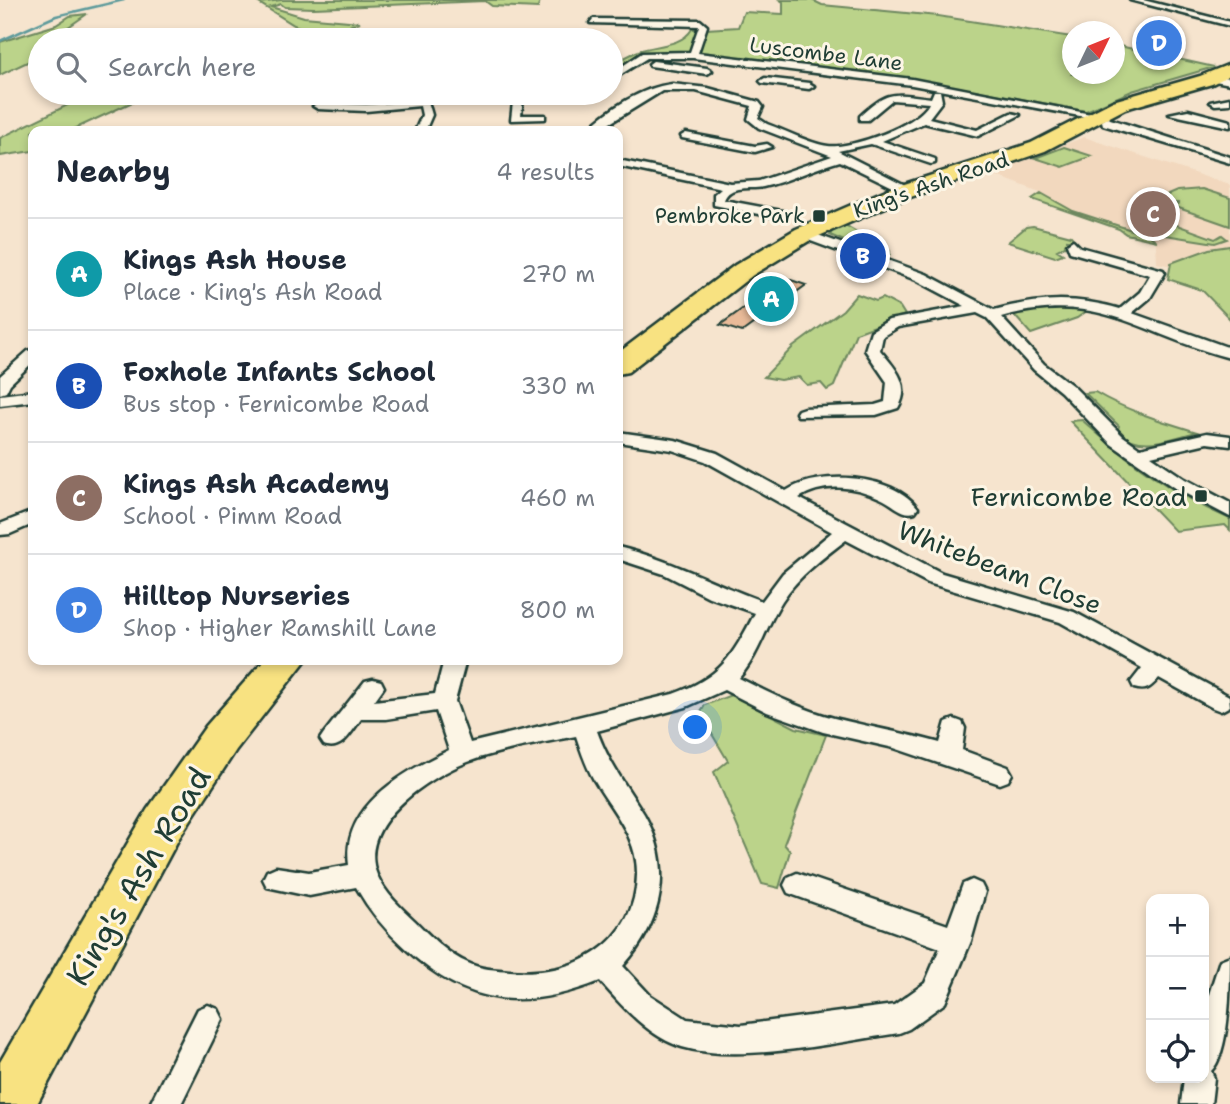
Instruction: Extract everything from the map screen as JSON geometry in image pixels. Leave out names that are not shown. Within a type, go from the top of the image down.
[{"type":"highway","name":"King's Ash Road","points":[[623,362],[744,270],[804,234],[907,190],[1038,147],[1134,100],[1222,79],[1230,69]]},
{"type":"highway","name":"King's Ash Road","points":[[7,1104],[163,824],[221,738],[282,665]]},
{"type":"street","points":[[1134,0],[1230,24]]},
{"type":"street","points":[[593,21],[700,22],[703,26],[692,55]]},
{"type":"street","name":"Luscombe Lane","points":[[623,70],[645,55],[692,55],[925,84],[1101,118],[1107,123],[1128,126],[1229,160]]},
{"type":"street","points":[[692,88],[716,62]]},
{"type":"street","points":[[645,63],[659,68],[707,71]]},
{"type":"street","points":[[765,82],[809,86]]},
{"type":"street","points":[[767,147],[755,149],[749,135],[753,119],[758,107],[783,83]]},
{"type":"street","points":[[598,126],[648,93],[660,89],[692,88],[766,101]]},
{"type":"street","points":[[864,118],[878,111],[885,99],[937,97],[925,120]]},
{"type":"street","points":[[1215,102],[1229,99]]},
{"type":"street","points":[[318,106],[366,108],[382,105]]},
{"type":"street","points":[[422,126],[427,115],[425,105]]},
{"type":"street","points":[[517,105],[515,118],[541,117]]},
{"type":"street","points":[[1174,114],[1187,110],[1230,124]]},
{"type":"street","points":[[828,149],[870,140],[925,120],[978,133],[1015,116]]},
{"type":"street","points":[[984,119],[1000,123]]},
{"type":"street","points":[[685,136],[749,135],[828,149],[907,190]]},
{"type":"street","points":[[870,140],[909,158],[931,161]]},
{"type":"street","points":[[1229,160],[1223,150],[1230,146]]},
{"type":"street","points":[[623,164],[730,186],[761,184],[841,157]]},
{"type":"street","points":[[730,186],[720,194],[718,202],[778,214]]},
{"type":"street","points":[[804,234],[921,277],[986,312],[1039,367],[1067,389],[1096,421],[1135,454],[1179,483],[1230,511]]},
{"type":"street","points":[[1072,248],[1158,273],[1145,295],[1121,315]]},
{"type":"street","points":[[804,413],[876,410],[892,405],[897,396],[896,380],[872,350],[876,334],[884,328],[907,320],[1062,302],[1093,306],[1230,354]]},
{"type":"street","points":[[0,389],[3,382],[28,359]]},
{"type":"street","points":[[821,396],[828,411]]},
{"type":"street","points":[[0,400],[28,397]]},
{"type":"street","name":"Whitebeam Close","points":[[623,438],[674,444],[712,457],[935,578],[1067,617],[1149,674],[1221,702]]},
{"type":"street","points":[[1135,454],[1207,438],[1230,441]]},
{"type":"street","name":"Whitebeam Close","points":[[786,499],[806,487],[827,483],[854,483],[904,496]]},
{"type":"street","points":[[1,531],[28,519]]},
{"type":"street","points":[[584,725],[600,769],[644,836],[649,864],[649,891],[632,937],[604,966],[571,980],[538,986],[502,984],[468,978],[435,956],[400,926],[361,875],[359,851],[366,828],[380,807],[421,776],[461,754],[652,708],[697,693],[724,680],[748,652],[775,595],[800,566],[845,531]]},
{"type":"street","points":[[623,555],[671,569],[716,592],[767,610]]},
{"type":"street","points":[[454,665],[444,701],[461,754]]},
{"type":"street","points":[[724,680],[775,706],[831,726],[894,739],[949,755],[999,774]]},
{"type":"street","points":[[332,738],[373,687]]},
{"type":"street","points":[[356,710],[386,710],[444,701]]},
{"type":"street","points":[[949,755],[954,728]]},
{"type":"street","points":[[276,879],[309,884],[361,875]]},
{"type":"street","points":[[797,885],[957,941]]},
{"type":"street","points":[[604,966],[640,1005],[683,1033],[741,1040],[899,1019],[934,993],[957,941],[971,892]]},
{"type":"street","points":[[1209,1042],[1230,970]]},
{"type":"street","points":[[165,1104],[208,1019]]},
{"type":"street","points":[[1196,1104],[1198,1083]]},
{"type":"shaded area","points":[[1084,137],[1230,185],[1230,248],[1172,266],[1157,263],[1156,241],[1126,234],[1119,229],[1032,199],[1040,192],[984,171],[1019,162]]},
{"type":"green space","points":[[281,0],[540,0],[538,8],[492,6],[485,1],[314,8],[285,7],[281,4],[271,7],[304,17],[360,22],[344,28],[302,28],[259,3]]},
{"type":"green space","points":[[780,0],[812,0],[822,5],[938,16],[1062,35],[1062,84],[1125,84],[1125,47],[1214,67],[1132,91],[1086,111],[963,88],[698,54],[706,29],[738,27],[744,12],[783,14],[783,2]]},
{"type":"green space","points":[[87,14],[67,28],[46,28],[56,25],[70,16]]},
{"type":"green space","points":[[692,29],[699,29],[691,54],[646,54],[623,67],[623,58],[641,50],[676,42],[688,35]]},
{"type":"green space","points":[[28,34],[28,62],[0,75],[0,42]]},
{"type":"green space","points":[[67,105],[126,105],[80,126],[28,126],[28,152],[0,156],[0,138]]},
{"type":"green space","points":[[1064,147],[1092,156],[1063,167],[1035,158]]},
{"type":"green space","points":[[1202,189],[1230,198],[1230,226],[1173,206],[1179,203],[1170,203],[1163,197],[1177,191]]},
{"type":"green space","points":[[1041,193],[1073,211],[1150,236],[1157,241],[1126,234],[1119,229],[1032,199]]},
{"type":"green space","points":[[1163,220],[1215,239],[1222,235],[1227,239],[1215,243],[1159,234],[1148,221]]},
{"type":"green space","points":[[845,225],[890,251],[890,254],[879,256],[830,235],[833,230]]},
{"type":"green space","points":[[1033,226],[1071,236],[1075,241],[1067,240],[1067,245],[1057,250],[1063,254],[1055,257],[1008,242],[1026,227]]},
{"type":"green space","points":[[1230,246],[1230,319],[1202,290],[1168,279],[1171,263],[1209,249]]},
{"type":"green space","points":[[857,294],[876,301],[883,298],[900,307],[905,315],[856,333],[834,386],[827,390],[821,383],[807,385],[799,377],[780,380],[764,377],[793,347],[843,310]]},
{"type":"green space","points":[[1064,305],[1091,308],[1077,318],[1031,334],[1015,316],[1015,312]]},
{"type":"green space","points":[[1095,392],[1157,420],[1197,432],[1146,443],[1126,438],[1117,431],[1119,426],[1085,393]]},
{"type":"green space","points":[[1082,420],[1152,476],[1209,510],[1230,519],[1230,530],[1225,525],[1175,531],[1070,421]]},
{"type":"green space","points":[[731,695],[796,728],[826,735],[784,844],[790,851],[779,888],[762,884],[714,772],[728,761],[700,714],[705,705]]},
{"type":"building","points":[[785,278],[806,285],[742,332],[720,325]]},
{"type":"waterway","points":[[29,28],[56,16],[124,0]]},
{"type":"waterway","points":[[0,41],[28,28]]},
{"type":"place","name":"Hilltop Nurseries","points":[[1159,43]]},
{"type":"place","name":"Kings Ash Academy","points":[[1153,214]]},
{"type":"place","name":"Pembroke Park","points":[[819,216]]},
{"type":"place","name":"Foxhole Infants School","points":[[863,256]]},
{"type":"place","name":"Kings Ash House","points":[[771,299]]},
{"type":"place","name":"Fernicombe Road","points":[[1201,496]]}]
